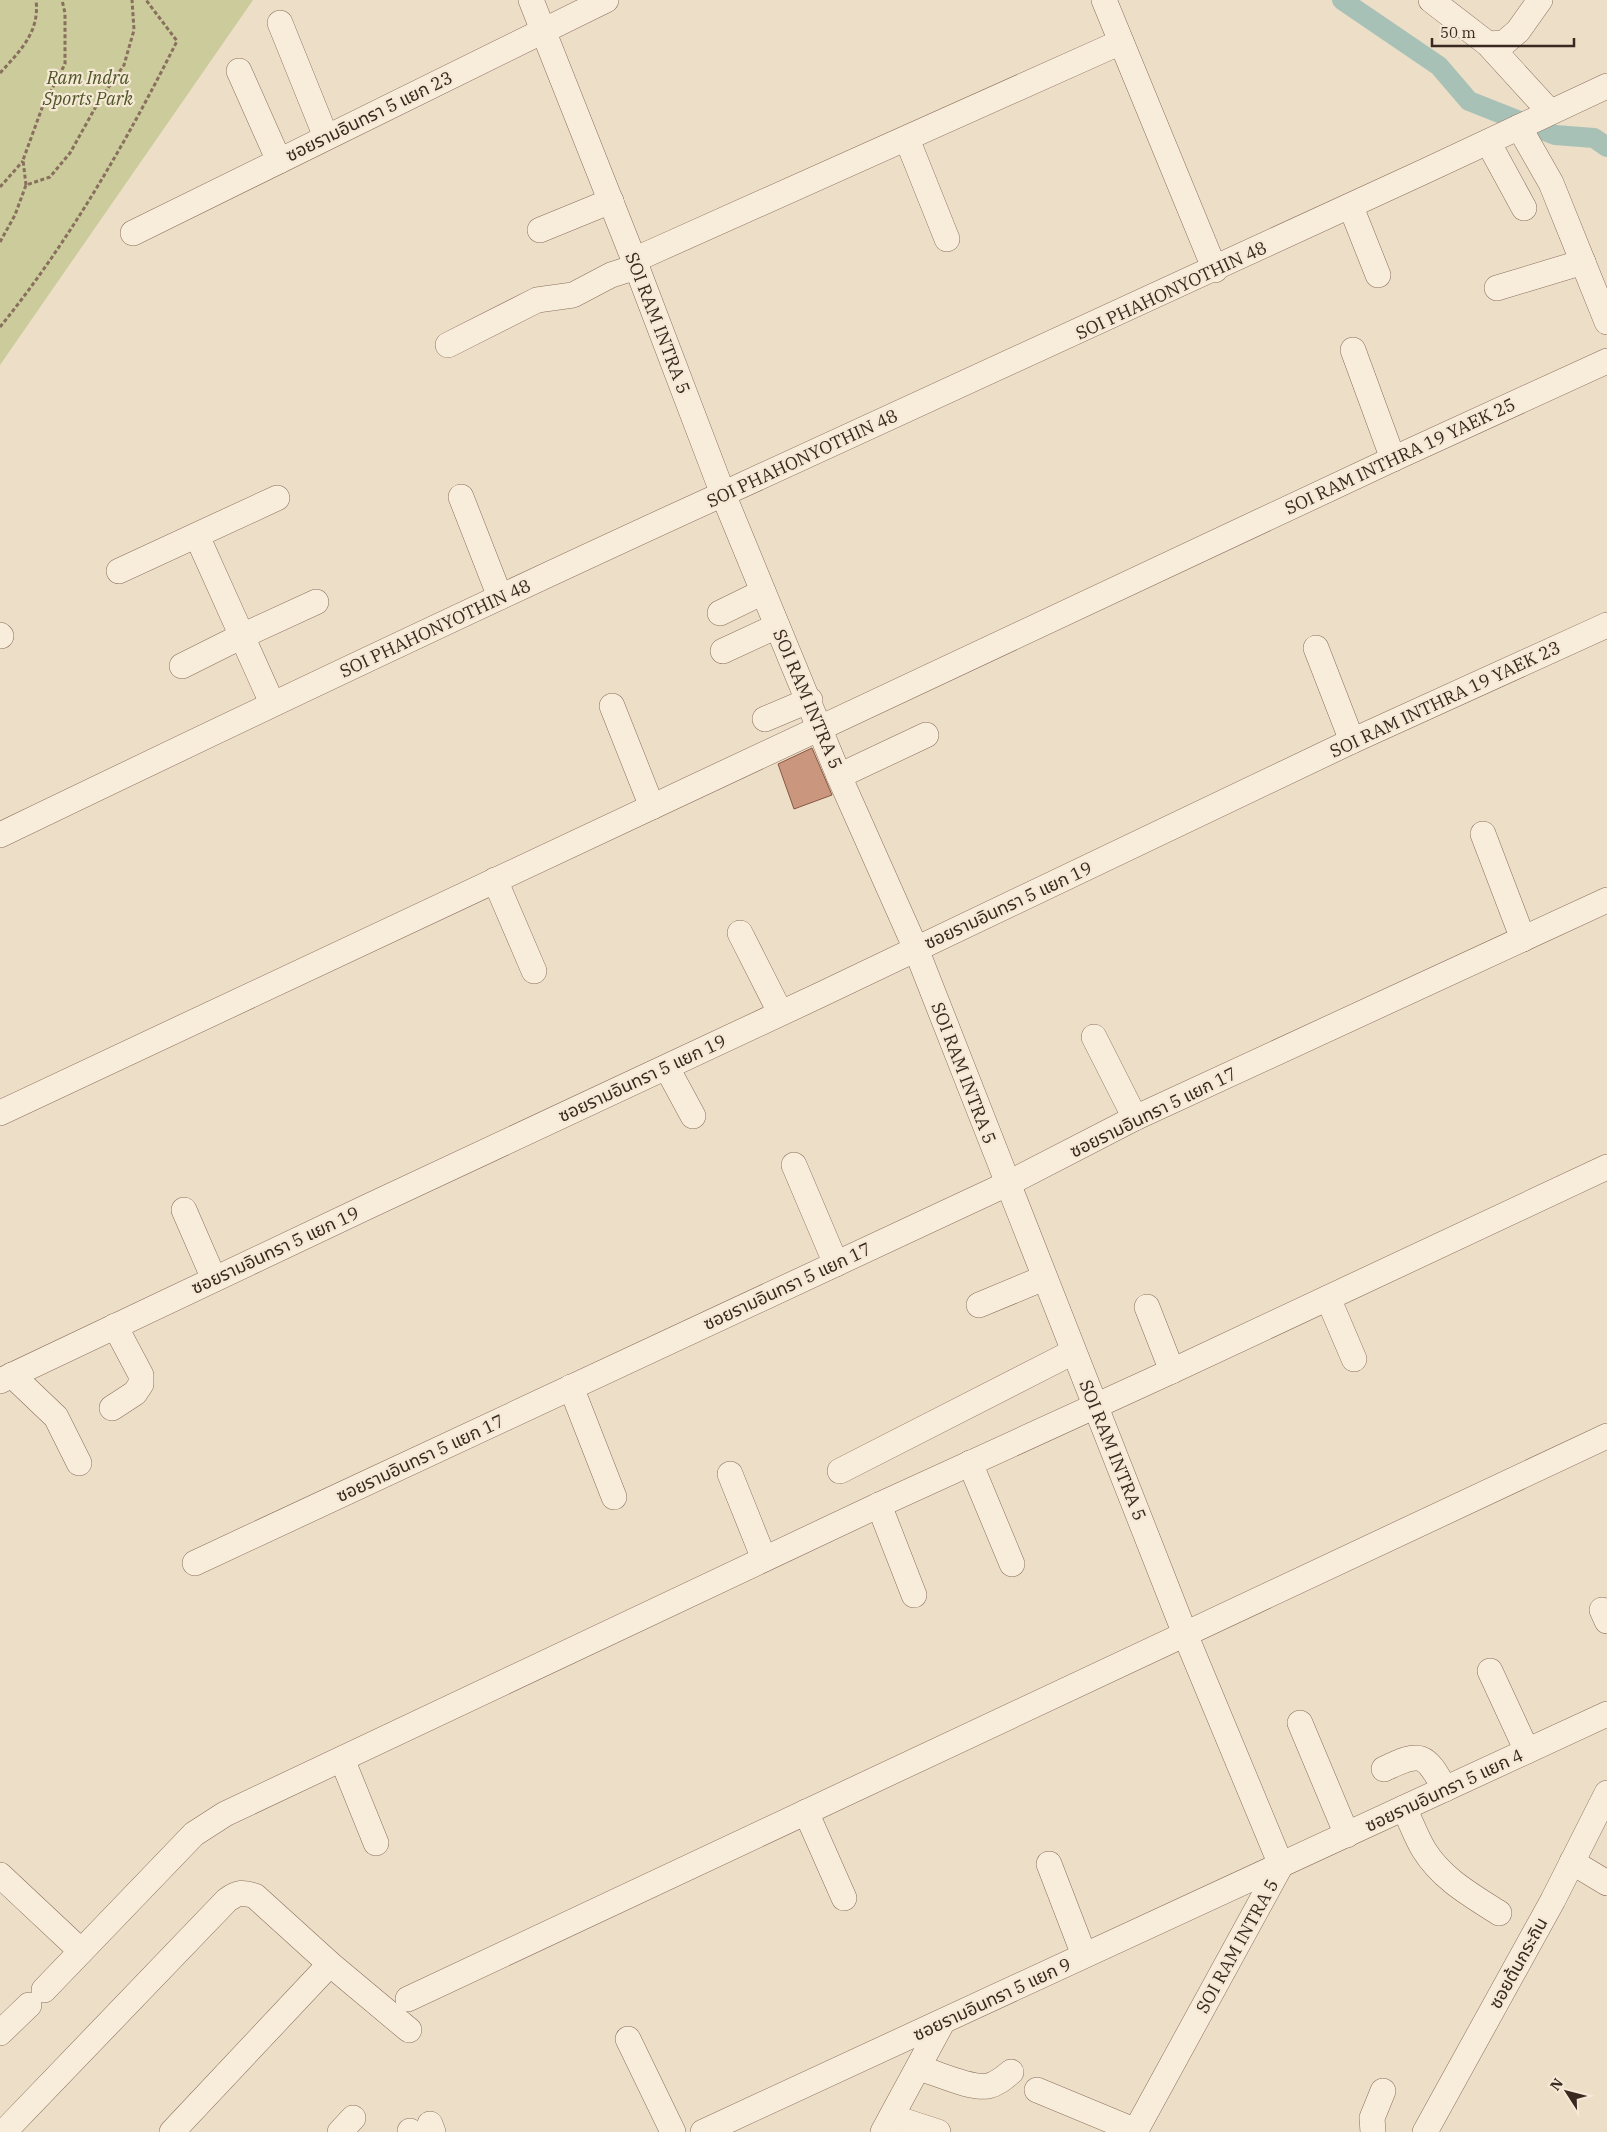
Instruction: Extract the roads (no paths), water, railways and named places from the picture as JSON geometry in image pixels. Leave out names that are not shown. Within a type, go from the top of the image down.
[{"type":"street","name":"SOI RAM INTRA 5","points":[[531,0],[611,201],[723,494],[777,626],[810,700],[839,776],[916,949],[1185,1634],[1281,1866],[1136,2132]]},
{"type":"street","name":"ซอยรามอินทรา 5 แยก 23","points":[[133,233],[606,0]]},
{"type":"street","points":[[1104,0],[1215,270]]},
{"type":"street","points":[[1431,0],[1488,44],[1550,112]]},
{"type":"street","points":[[1488,44],[1504,43],[1518,31],[1540,0]]},
{"type":"street","points":[[280,23],[326,137]]},
{"type":"street","points":[[448,345],[537,300],[573,295],[635,263],[1121,42]]},
{"type":"street","points":[[239,71],[279,160]]},
{"type":"street","name":"SOI PHAHONYOTHIN 48","points":[[0,835],[272,703],[723,494],[1215,270],[1607,86]]},
{"type":"street","points":[[1519,127],[1551,183],[1607,322]]},
{"type":"street","points":[[907,139],[947,239]]},
{"type":"street","points":[[1489,142],[1524,208]]},
{"type":"street","points":[[540,230],[611,201]]},
{"type":"street","points":[[1351,207],[1378,275]]},
{"type":"street","points":[[1497,288],[1583,262]]},
{"type":"street","points":[[1352,350],[1393,459]]},
{"type":"street","name":"SOI RAM INTHRA 19 YAEK 25","points":[[821,728],[1393,459],[1607,361]]},
{"type":"street","points":[[120,571],[277,498]]},
{"type":"street","points":[[461,498],[500,597]]},
{"type":"street","points":[[197,536],[272,703]]},
{"type":"street","points":[[720,614],[763,592]]},
{"type":"street","points":[[182,666],[316,602]]},
{"type":"street","name":"SOI RAM INTHRA 19 YAEK 23","points":[[1283,774],[1607,624]]},
{"type":"street","points":[[723,652],[777,626]]},
{"type":"street","points":[[1316,648],[1352,741]]},
{"type":"street","points":[[765,719],[810,700]]},
{"type":"street","points":[[612,706],[652,807]]},
{"type":"street","points":[[0,1113],[821,728]]},
{"type":"street","points":[[839,776],[926,735]]},
{"type":"street","name":"ซอยรามอินทรา 5 แยก 19","points":[[6,1378],[531,1129],[667,1068],[780,1012],[820,995],[1283,774]]},
{"type":"street","points":[[1483,834],[1524,940]]},
{"type":"street","points":[[495,880],[534,972]]},
{"type":"street","name":"ซอยรามอินทรา 5 แยก 17","points":[[195,1563],[1007,1184],[1135,1118],[1378,1005],[1524,940],[1607,900]]},
{"type":"street","points":[[740,933],[780,1012]]},
{"type":"street","points":[[1094,1037],[1135,1118]]},
{"type":"street","points":[[667,1068],[693,1116]]},
{"type":"street","points":[[794,1165],[836,1264]]},
{"type":"street","points":[[0,2033],[194,1834],[225,1814],[879,1505],[1172,1371],[1607,1167]]},
{"type":"street","points":[[184,1210],[214,1279]]},
{"type":"street","points":[[979,1305],[1044,1278]]},
{"type":"street","points":[[1328,1298],[1354,1359]]},
{"type":"street","points":[[1147,1307],[1172,1371]]},
{"type":"street","points":[[112,1408],[135,1393],[141,1384],[141,1375],[115,1326]]},
{"type":"street","points":[[840,1471],[1073,1352]]},
{"type":"street","points":[[6,1378],[56,1416],[78,1463]]},
{"type":"street","points":[[571,1387],[614,1498]]},
{"type":"street","points":[[408,1999],[1607,1436]]},
{"type":"street","points":[[970,1463],[1012,1564]]},
{"type":"street","points":[[730,1474],[764,1559]]},
{"type":"street","points":[[879,1505],[914,1595]]},
{"type":"street","points":[[1490,1671],[1526,1751]]},
{"type":"street","name":"ซอยรามอินทรา 5 แยก 4","points":[[1281,1866],[1607,1714]]},
{"type":"street","points":[[1300,1724],[1347,1835]]},
{"type":"street","points":[[1384,1769],[1408,1758],[1416,1757],[1432,1766],[1444,1789]]},
{"type":"street","points":[[342,1759],[376,1843]]},
{"type":"street","name":"ซอยต้นกระถิน","points":[[1425,2132],[1572,1862],[1607,1793]]},
{"type":"street","points":[[1404,1808],[1424,1850],[1441,1871],[1460,1888],[1499,1912]]},
{"type":"street","points":[[806,1812],[844,1898]]},
{"type":"street","points":[[1572,1862],[1607,1883]]},
{"type":"street","points":[[1048,1864],[1084,1955]]},
{"type":"street","name":"ซอยรามอินทรา 5 แยก 9","points":[[703,2132],[942,2023],[1084,1955],[1281,1866]]},
{"type":"street","points":[[0,1875],[81,1951]]},
{"type":"street","points":[[4,2132],[227,1900],[236,1893],[243,1892],[256,1896],[330,1964],[409,2030]]},
{"type":"street","points":[[172,2132],[330,1964]]},
{"type":"street","points":[[938,2132],[887,2124],[920,2068],[942,2023]]},
{"type":"street","points":[[628,2039],[673,2132]]},
{"type":"street","points":[[920,2068],[976,2086],[988,2086],[1000,2081],[1011,2072]]},
{"type":"street","points":[[1037,2090],[1136,2132]]},
{"type":"street","points":[[1373,2132],[1372,2118],[1383,2091]]},
{"type":"waterway","points":[[1342,0],[1439,66],[1469,101],[1555,135],[1594,138],[1607,147]]},
{"type":"park label","name":"Ram Indra Sports Park","points":[[88,87]]}]
